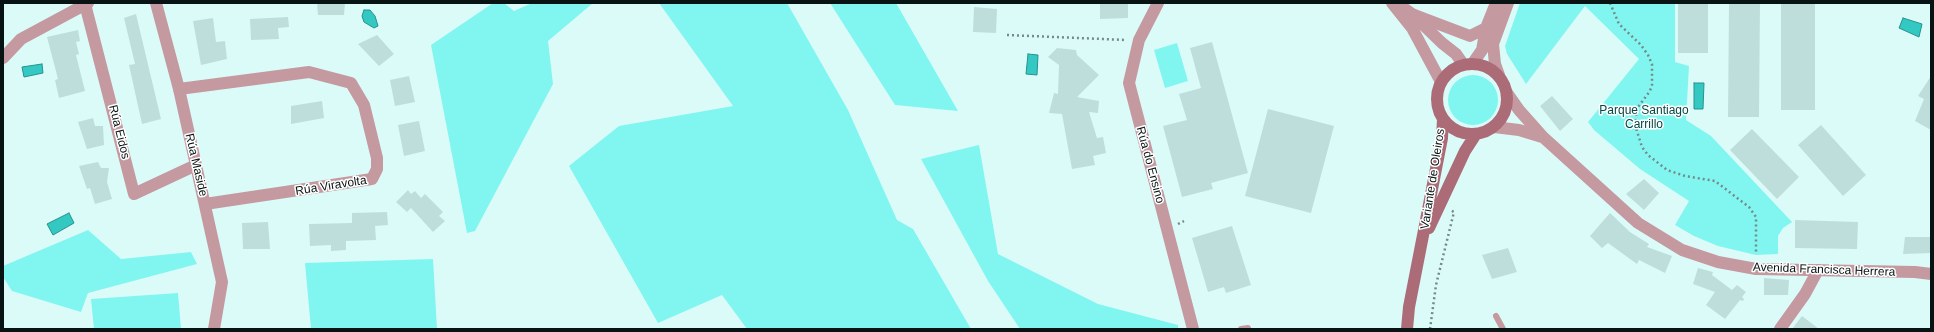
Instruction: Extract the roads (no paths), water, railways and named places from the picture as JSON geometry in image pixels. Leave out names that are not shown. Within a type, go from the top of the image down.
[{"type":"main road","points":[[1468,64],[1483,65],[1499,75],[1504,83],[1507,93],[1506,112],[1501,120],[1494,127],[1476,134],[1458,131],[1443,119],[1438,110],[1438,91],[1441,82],[1447,74],[1468,64]]},
{"type":"main road","name":"Variante de Oleiros","points":[[1407,329],[1409,307],[1424,239],[1442,138],[1443,119]]},
{"type":"main road","name":"Variante de Oleiros","points":[[1424,239],[1465,151],[1476,134]]},
{"type":"street","name":"Rúa Maside","points":[[156,3],[179,89],[222,282],[214,329]]},
{"type":"street","name":"Rúa do Ensino","points":[[1158,3],[1139,40],[1128,83],[1193,329]]},
{"type":"street","points":[[1392,3],[1412,28],[1441,82]]},
{"type":"street","points":[[1397,3],[1412,14],[1442,43],[1468,64],[1482,50],[1486,28],[1496,3]]},
{"type":"street","points":[[1499,75],[1495,64],[1493,44],[1508,3]]},
{"type":"street","points":[[3,58],[21,39],[86,4]]},
{"type":"street","name":"Rúa Eidos","points":[[86,4],[134,194],[196,165]]},
{"type":"street","points":[[1412,14],[1470,36],[1486,28]]},
{"type":"street","name":"Rúa Viravolta","points":[[179,89],[309,72],[350,83],[364,105],[377,158],[377,169],[372,179],[205,204]]},
{"type":"street","name":"Avenida Francisca Herrera","points":[[1507,93],[1519,110],[1543,137],[1638,223],[1682,250],[1718,262],[1756,269],[1931,274]]},
{"type":"street","name":"Avenida Francisca Herrera","points":[[1494,127],[1519,130],[1543,137]]},
{"type":"street","points":[[1780,329],[1805,294],[1818,270]]},
{"type":"lane","points":[[1496,316],[1503,329]]},
{"type":"park label","name":"Parque Santiago Carrillo","points":[[1644,118]]}]
